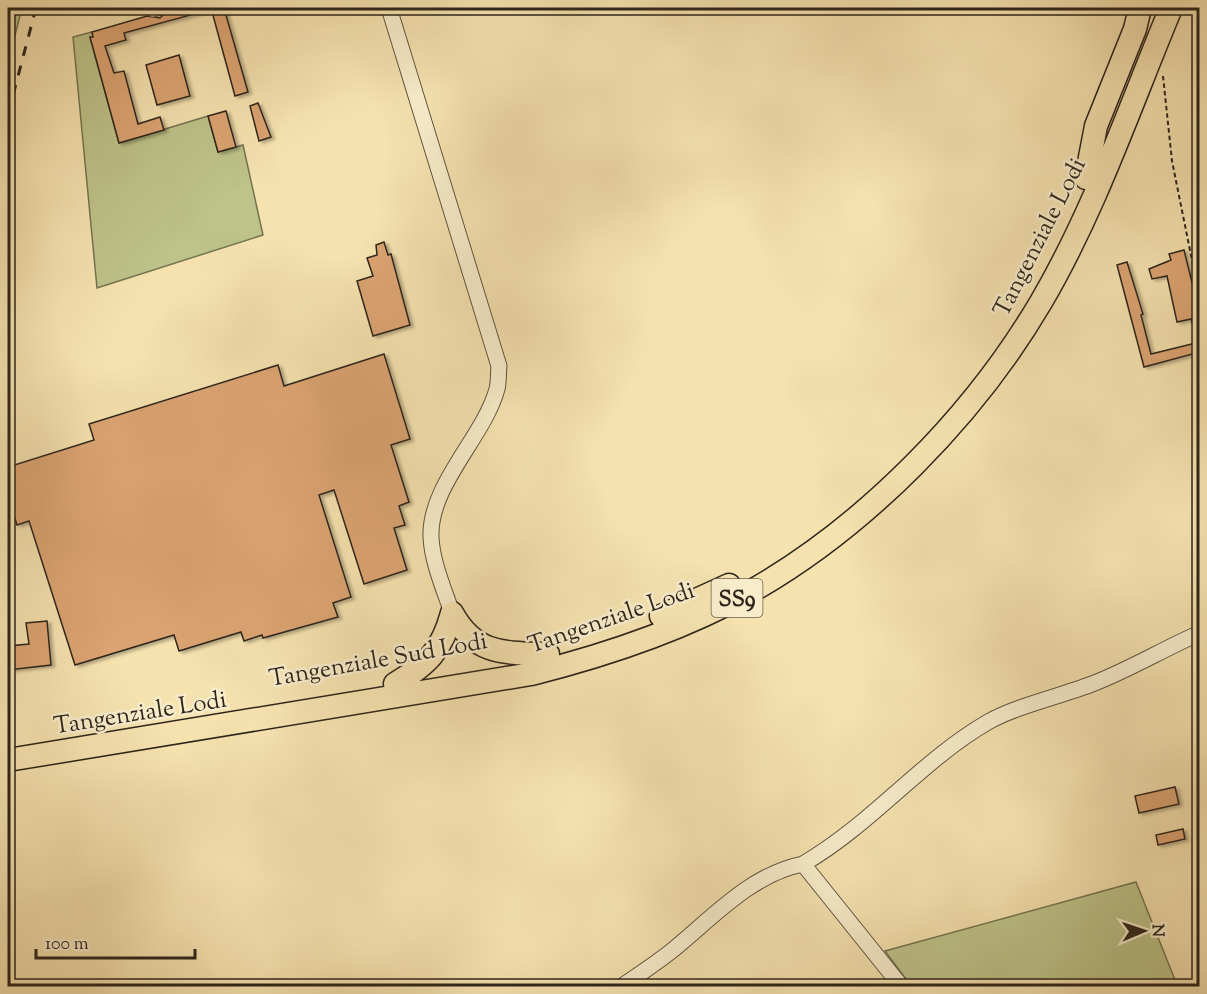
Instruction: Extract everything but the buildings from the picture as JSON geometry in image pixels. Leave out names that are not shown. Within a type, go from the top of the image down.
[{"type":"highway","points":[[1086,178],[1096,126],[1135,29],[1140,8]]},
{"type":"highway","name":"Tangenziale Sud Lodi","points":[[8,748],[486,669],[548,654],[645,623],[730,585],[794,547],[866,490],[957,397],[1005,332],[1047,262],[1086,178],[1156,8]]},
{"type":"highway","name":"Tangenziale Lodi","points":[[8,760],[531,674],[596,656],[660,633],[728,603],[778,575],[860,513],[928,448],[960,414],[1022,332],[1073,240],[1171,8]]},
{"type":"highway","points":[[452,613],[461,629],[473,641],[504,653],[548,654]]},
{"type":"highway","points":[[395,684],[420,669],[437,651],[446,634],[452,613]]},
{"type":"street","points":[[389,8],[495,346],[499,366],[497,388],[441,496],[434,516],[431,536],[452,613]]},
{"type":"street","points":[[622,987],[673,950],[728,902],[783,867],[803,864],[830,848],[866,821],[957,742],[990,721],[1104,680],[1200,633]]},
{"type":"street","points":[[803,864],[901,987]]},
{"type":"path","points":[[1162,70],[1172,161],[1200,300]]},
{"type":"green space","points":[[8,8],[22,8],[13,43],[8,44]]},
{"type":"green space","points":[[92,32],[93,37],[90,38],[119,143],[208,116],[218,152],[243,145],[263,235],[97,288],[73,37]]},
{"type":"green space","points":[[1136,882],[1175,980],[1158,986],[911,986],[885,951]]},
{"type":"railway","points":[[8,114],[36,8]]}]
